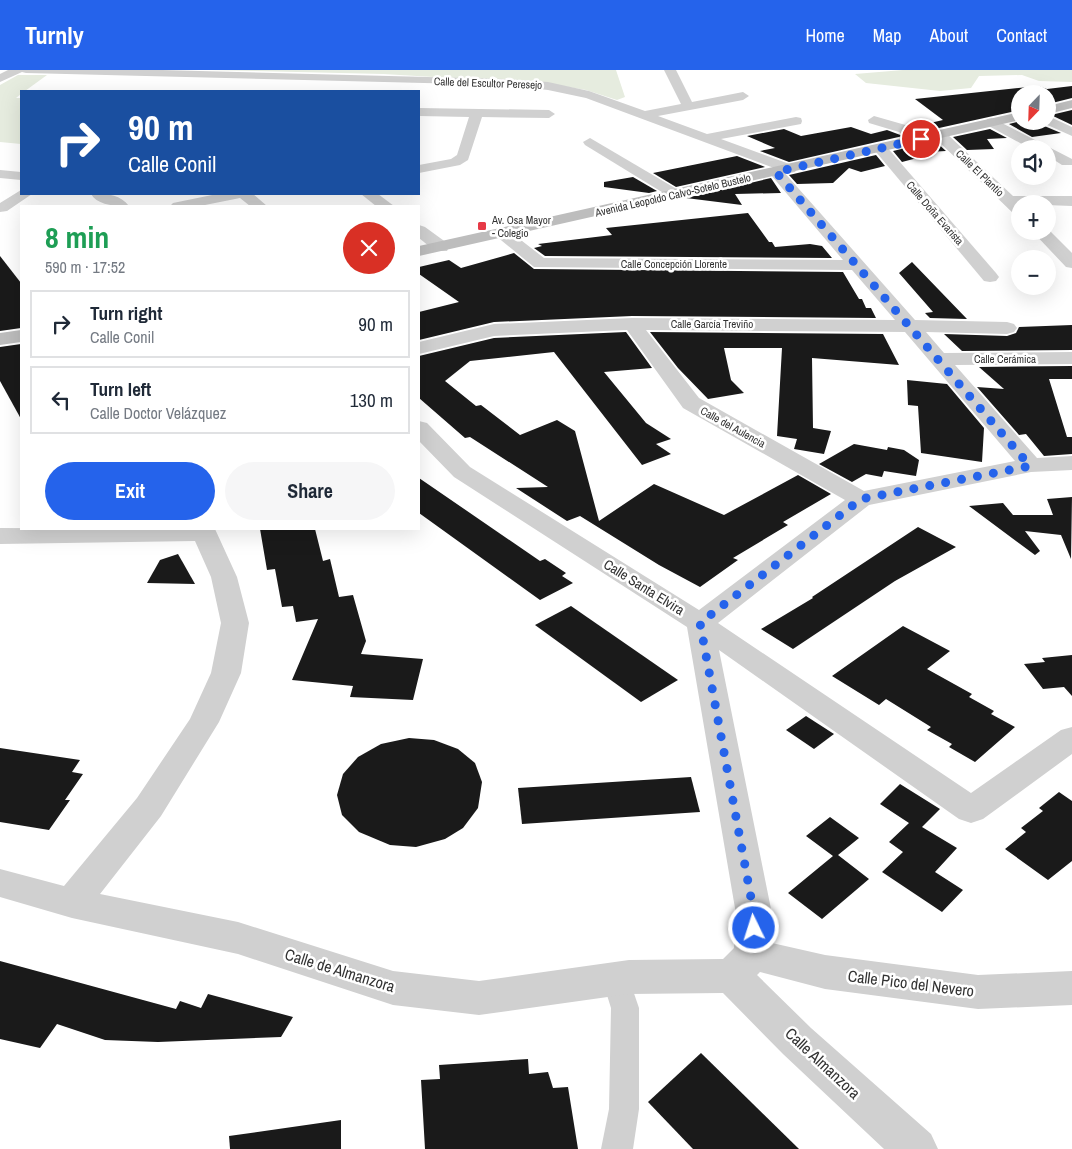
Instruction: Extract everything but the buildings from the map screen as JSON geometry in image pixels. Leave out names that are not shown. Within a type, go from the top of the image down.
[{"type":"main road","points":[[1056,108],[1072,104]]},
{"type":"main road","name":"Avenida Leopoldo Calvo-Sotelo Bustelo","points":[[420,251],[1011,118]]},
{"type":"main road","points":[[0,340],[20,336]]},
{"type":"street","points":[[0,79],[17,70]]},
{"type":"street","name":"Calle del Escultor Peresejo","points":[[26,70],[524,83],[580,92],[645,115],[783,170]]},
{"type":"street","points":[[670,70],[688,107]]},
{"type":"street","points":[[277,77],[290,88],[306,78]]},
{"type":"street","points":[[645,115],[743,96]]},
{"type":"street","points":[[420,112],[549,114]]},
{"type":"street","points":[[420,169],[455,162],[463,157],[477,112]]},
{"type":"street","points":[[874,120],[904,129],[921,139]]},
{"type":"street","points":[[704,138],[796,121]]},
{"type":"street","points":[[992,122],[1025,140]]},
{"type":"street","points":[[1056,124],[1072,132]]},
{"type":"street","name":"Calle El Plantío","points":[[940,134],[1011,202]]},
{"type":"street","points":[[590,142],[676,194]]},
{"type":"street","name":"Calle Doña Evarista","points":[[880,148],[990,277]]},
{"type":"street","points":[[1056,156],[1067,162]]},
{"type":"street","points":[[783,170],[857,265],[1030,466]]},
{"type":"street","points":[[0,174],[20,176]]},
{"type":"street","points":[[2,208],[23,195]]},
{"type":"street","points":[[100,195],[120,205]]},
{"type":"street","points":[[183,205],[233,195]]},
{"type":"street","points":[[245,195],[258,205]]},
{"type":"street","points":[[370,195],[384,205]]},
{"type":"street","points":[[1056,202],[1072,201]]},
{"type":"street","points":[[420,231],[440,247]]},
{"type":"street","name":"Calle Concepción Llorente","points":[[502,233],[540,263],[857,265]]},
{"type":"street","points":[[1049,240],[1072,263]]},
{"type":"street","name":"Calle García Treviño","points":[[420,348],[494,330],[632,324],[1007,328]]},
{"type":"street","name":"Calle del Aulencia","points":[[632,324],[690,403],[861,499]]},
{"type":"street","name":"Calle Cerámica","points":[[937,359],[1072,358]]},
{"type":"street","name":"Calle Santa Elvira","points":[[420,429],[462,472],[700,623],[971,810],[1072,738]]},
{"type":"street","points":[[742,965],[754,914],[700,623],[861,499],[1030,466],[1072,463]]},
{"type":"street","points":[[0,536],[203,531],[224,577],[235,623],[226,673],[204,722],[149,808],[72,903]]},
{"type":"street","name":"Calle de Almanzora","points":[[0,884],[72,903],[238,938],[394,988],[479,998],[616,978],[742,965]]},
{"type":"street","name":"Calle Pico del Nevero","points":[[742,965],[825,972],[978,992],[1072,988]]},
{"type":"street","name":"Calle Almanzora","points":[[742,965],[797,1041],[916,1149]]},
{"type":"street","points":[[616,978],[625,1008],[624,1109],[617,1149]]},
{"type":"shaded area","points":[[208,70],[616,70],[625,97],[617,100],[586,90],[551,84],[383,74]]},
{"type":"shaded area","points":[[903,70],[1072,70],[1072,82],[1039,81],[1022,75],[979,76],[971,88],[940,91],[866,83],[855,74]]},
{"type":"shaded area","points":[[18,75],[47,75],[26,90],[20,90],[20,95],[16,98],[20,98],[20,144],[0,142],[0,85]]},
{"type":"place","name":"Av. Osa Mayor - Colegio","points":[[482,226]]},
{"type":"route","points":[[754,928],[754,914],[700,623],[861,499],[1030,466],[776,172],[921,139]]}]
